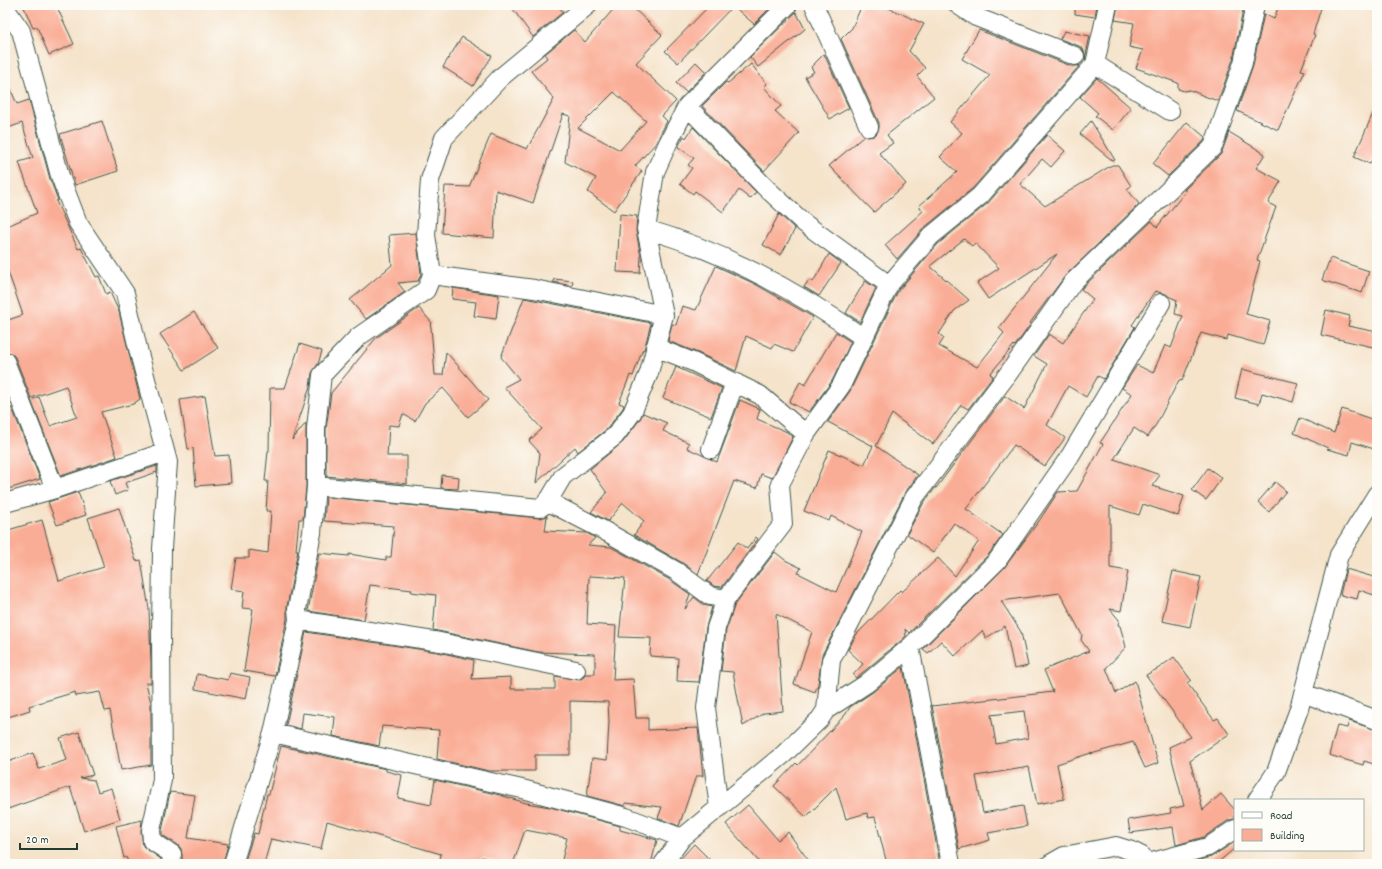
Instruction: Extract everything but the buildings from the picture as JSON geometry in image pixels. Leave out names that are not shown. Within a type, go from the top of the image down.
[{"type":"street","points":[[233,864],[273,733],[298,620],[297,609],[312,532],[316,486],[316,428],[322,376],[358,337],[426,290],[432,275],[426,235],[430,180],[444,138],[500,78],[588,5]]},
{"type":"street","points":[[316,486],[540,508],[547,503],[563,476],[615,436],[632,413],[649,373],[664,315],[646,229],[655,172],[687,106],[788,5]]},
{"type":"street","points":[[814,5],[869,127]]},
{"type":"street","points":[[958,5],[976,17],[1075,56]]},
{"type":"street","points":[[719,808],[706,708],[716,628],[726,599],[783,524],[780,484],[806,434],[841,386],[889,285],[931,236],[980,196],[1095,64],[1108,5]]},
{"type":"street","points":[[826,710],[832,660],[914,498],[1008,374],[1073,282],[1213,147],[1243,63],[1255,5]]},
{"type":"street","points":[[5,8],[21,31],[60,176],[78,222],[126,293],[139,353],[168,462],[162,549],[162,780],[151,835],[152,840],[172,854],[171,864]]},
{"type":"street","points":[[1095,64],[1170,111]]},
{"type":"street","points":[[687,106],[765,187],[804,224],[889,285]]},
{"type":"street","points":[[646,229],[673,237],[732,260],[828,313],[864,338]]},
{"type":"street","points":[[432,275],[534,289],[664,315]]},
{"type":"street","points":[[663,864],[682,838],[784,754],[820,719],[826,710],[866,684],[910,647],[997,561],[1070,456],[1161,303]]},
{"type":"street","points":[[655,347],[693,362],[760,395],[806,434]]},
{"type":"street","points":[[5,361],[55,489]]},
{"type":"street","points":[[711,449],[735,382]]},
{"type":"street","points":[[5,503],[55,489],[165,452]]},
{"type":"street","points":[[1258,799],[1276,772],[1299,709],[1339,555],[1377,494]]},
{"type":"street","points":[[547,501],[603,530],[676,571],[710,596],[726,599]]},
{"type":"street","points":[[298,620],[440,642],[576,670]]},
{"type":"street","points":[[910,647],[951,864]]},
{"type":"street","points":[[1303,693],[1377,720]]},
{"type":"street","points":[[273,733],[522,789],[626,817],[682,838]]},
{"type":"street","points":[[1050,864],[1064,856],[1116,846],[1142,856],[1145,864],[1208,847],[1234,830]]}]
